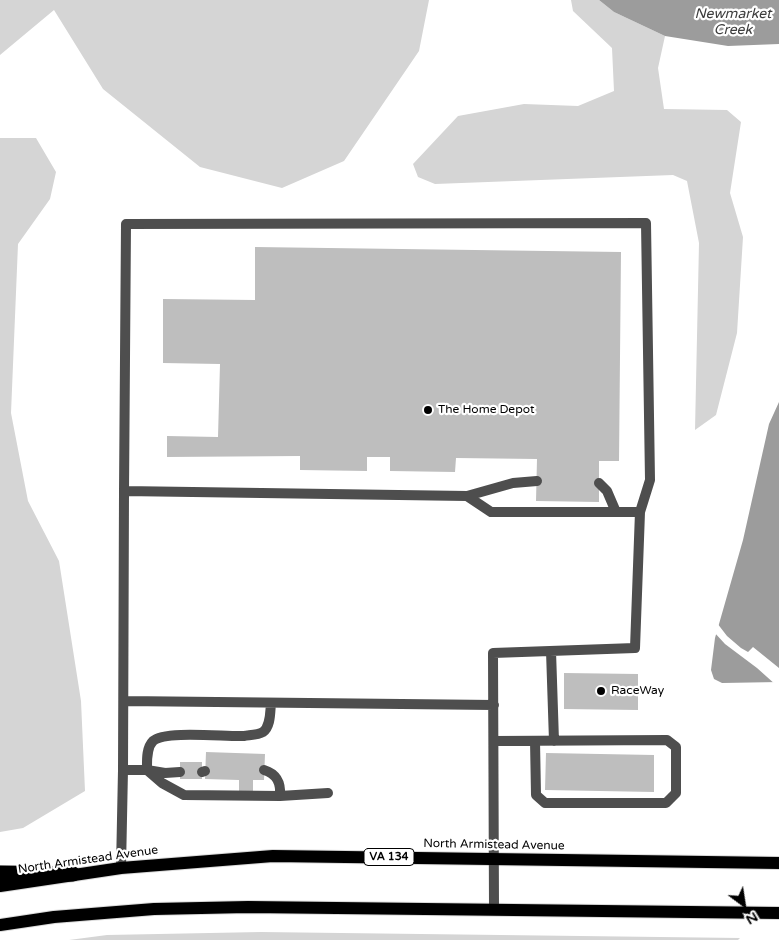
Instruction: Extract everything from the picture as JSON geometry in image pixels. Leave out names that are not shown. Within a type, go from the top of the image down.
[{"type":"highway","points":[[0,873],[73,874]]},
{"type":"main road","name":"North Armistead Avenue","points":[[0,886],[121,868],[274,856],[779,863]]},
{"type":"main road","points":[[0,925],[54,917],[154,909],[248,907],[779,913]]},
{"type":"lane","points":[[121,868],[124,701],[126,224],[646,223],[650,480],[640,512],[635,648],[493,653],[494,909]]},
{"type":"lane","points":[[124,491],[467,496],[513,483],[537,481]]},
{"type":"lane","points":[[599,483],[607,491],[616,512]]},
{"type":"lane","points":[[467,496],[491,512],[640,512]]},
{"type":"lane","points":[[551,651],[554,741]]},
{"type":"lane","points":[[124,701],[494,706]]},
{"type":"lane","points":[[271,703],[269,724],[264,731],[254,735],[229,737],[187,734],[161,737],[154,740],[150,746],[147,758],[147,770],[162,783],[184,795],[280,796],[328,793]]},
{"type":"lane","points":[[494,741],[668,740],[676,747],[676,793],[666,803],[545,802],[536,794],[536,741]]},
{"type":"lane","points":[[123,770],[147,770],[165,773],[180,772]]},
{"type":"lane","points":[[264,770],[272,773],[278,780],[281,788],[280,796]]},
{"type":"shaded area","points":[[0,0],[429,0],[419,51],[344,161],[282,188],[200,167],[103,89],[54,10],[0,55]]},
{"type":"shaded area","points":[[571,0],[599,0],[614,12],[665,36],[658,68],[664,109],[727,110],[741,122],[730,193],[743,237],[737,333],[716,415],[695,430],[699,243],[687,181],[673,175],[435,184],[418,177],[413,164],[458,116],[524,104],[578,106],[614,91],[612,48],[573,11]]},
{"type":"shaded area","points":[[0,138],[36,138],[56,172],[50,199],[18,244],[11,413],[28,501],[59,561],[81,701],[85,791],[23,828],[0,832]]},
{"type":"shaded area","points":[[261,932],[740,938],[738,940],[69,940],[107,935]]},
{"type":"water","name":"Newmarket Creek","points":[[599,0],[779,0],[779,44],[728,46],[665,36],[614,12]]},
{"type":"water","points":[[779,402],[779,682],[722,683],[714,679],[711,670],[715,638],[743,540],[769,424]]},
{"type":"pier","points":[[717,623],[727,636],[741,648],[748,652],[753,647],[779,668],[779,685],[776,685],[725,644],[714,632]]},
{"type":"building","name":"The Home Depot","points":[[255,247],[621,252],[619,461],[599,461],[599,502],[536,501],[537,459],[456,458],[455,472],[390,471],[390,457],[367,457],[367,471],[300,470],[300,456],[167,457],[167,436],[218,437],[220,364],[163,363],[163,299],[255,300]]},
{"type":"building","name":"RaceWay","points":[[564,673],[638,674],[638,710],[564,709]]},
{"type":"building","points":[[206,752],[265,754],[264,780],[253,780],[253,792],[239,791],[239,780],[205,779]]},
{"type":"building","points":[[546,753],[654,755],[654,792],[545,790]]},
{"type":"building","points":[[180,762],[202,762],[202,779],[180,779]]},
{"type":"place","name":"The Home Depot","points":[[428,410]]},
{"type":"place","name":"RaceWay","points":[[601,691]]}]
